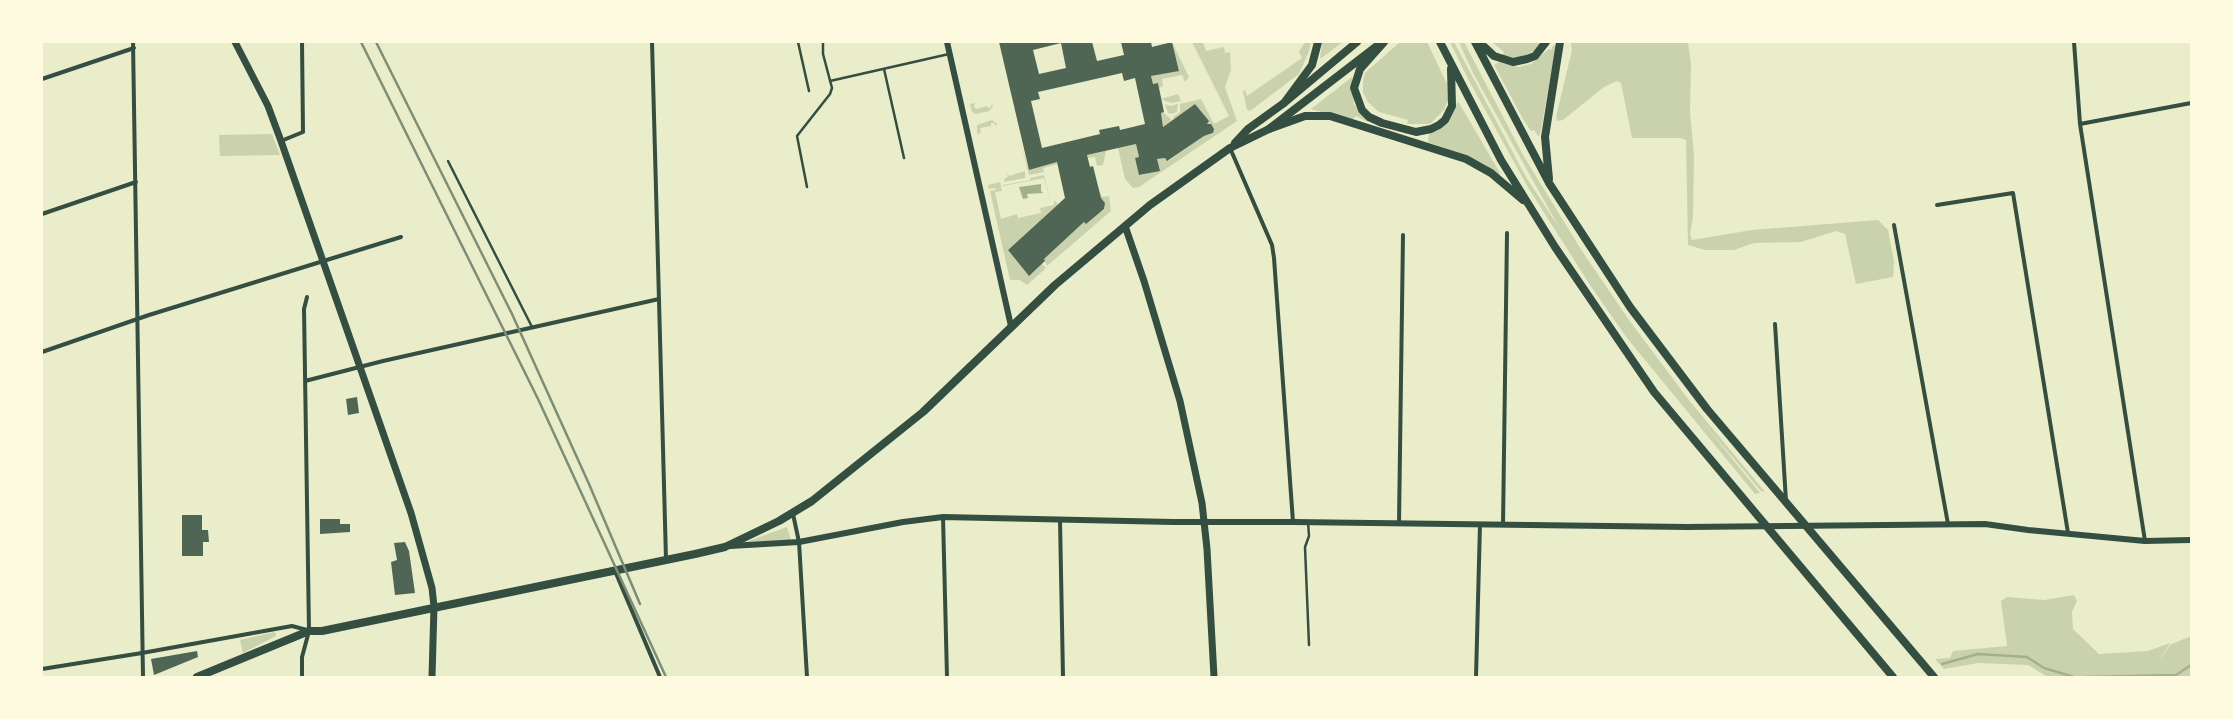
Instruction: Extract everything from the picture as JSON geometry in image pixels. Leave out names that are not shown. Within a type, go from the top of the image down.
[{"type":"main road","points":[[235,42],[268,106],[325,262],[360,368],[411,513],[430,578],[434,606],[432,677]]},
{"type":"main road","points":[[1284,102],[1312,65],[1318,42]]},
{"type":"main road","points":[[1230,148],[1248,129],[1284,102],[1356,42]]},
{"type":"main road","points":[[1384,42],[1360,69],[1354,88],[1357,100],[1362,110],[1374,119],[1389,126],[1408,130],[1424,131],[1431,129],[1445,120],[1452,106],[1453,98],[1451,66]]},
{"type":"main road","points":[[1269,129],[1384,42]]},
{"type":"main road","points":[[1440,42],[1451,66],[1501,160],[1604,321],[1654,392],[1893,677]]},
{"type":"main road","points":[[1475,42],[1549,183],[1600,264],[1677,371],[1934,677]]},
{"type":"main road","points":[[1479,42],[1494,56],[1512,62],[1521,61],[1535,56],[1546,42]]},
{"type":"main road","points":[[1549,183],[1546,137],[1560,42]]},
{"type":"main road","points":[[197,677],[309,631],[322,631],[434,606],[615,571],[725,546],[793,514],[855,468],[924,412],[1055,285],[1150,205],[1230,148],[1269,129],[1305,116],[1330,116],[1466,159],[1491,173],[1530,206]]},
{"type":"main road","points":[[1125,226],[1144,281],[1182,408],[1202,502],[1214,677]]},
{"type":"street","points":[[133,42],[143,677]]},
{"type":"street","points":[[281,141],[303,132],[302,42]]},
{"type":"street","points":[[652,42],[666,559]]},
{"type":"street","points":[[947,42],[1011,326]]},
{"type":"street","points":[[2074,42],[2080,124],[2145,541]]},
{"type":"street","points":[[42,79],[134,48]]},
{"type":"street","points":[[2080,124],[2191,103]]},
{"type":"street","points":[[1230,148],[1272,245],[1293,522]]},
{"type":"street","points":[[42,214],[136,182]]},
{"type":"street","points":[[1937,205],[2013,193],[2068,533]]},
{"type":"street","points":[[1894,225],[1948,524]]},
{"type":"street","points":[[1503,525],[1506,232]]},
{"type":"street","points":[[1399,523],[1403,235]]},
{"type":"street","points":[[42,352],[138,318],[325,262],[401,237]]},
{"type":"street","points":[[302,677],[302,657],[309,631],[304,309],[307,297]]},
{"type":"street","points":[[305,381],[383,361],[659,298]]},
{"type":"street","points":[[1775,324],[1786,502]]},
{"type":"street","points":[[793,514],[800,542],[807,677]]},
{"type":"street","points":[[725,546],[800,542],[902,522],[943,517],[1204,523],[1308,522],[1768,527],[1985,524],[2028,530],[2145,541],[2191,540]]},
{"type":"street","points":[[943,517],[947,677]]},
{"type":"street","points":[[1060,520],[1063,677]]},
{"type":"street","points":[[1476,677],[1480,524]]},
{"type":"street","points":[[615,571],[660,677]]},
{"type":"street","points":[[42,669],[142,654],[292,626],[309,631]]},
{"type":"lane","points":[[798,42],[809,91]]},
{"type":"lane","points":[[807,187],[797,136],[830,94],[830,81],[823,54],[823,42]]},
{"type":"lane","points":[[830,81],[950,53]]},
{"type":"lane","points":[[884,69],[904,158]]},
{"type":"lane","points":[[448,161],[532,327]]},
{"type":"lane","points":[[1308,522],[1309,536],[1305,547],[1309,645]]},
{"type":"shaded area","points":[[1172,42],[1189,77],[1185,82],[1182,75],[1162,79],[1163,86],[1159,88],[1158,83],[1153,84],[1151,76],[1179,70]]},
{"type":"shaded area","points":[[1192,42],[1203,42],[1206,51],[1224,47],[1225,53],[1230,52],[1231,70],[1225,87],[1237,121],[1139,187],[1133,188],[1125,179],[1118,148],[1136,144],[1139,157],[1135,158],[1140,175],[1159,171],[1157,159],[1165,158],[1168,161],[1204,136],[1213,134],[1213,128],[1211,125],[1207,124],[1208,121],[1195,104],[1174,119],[1173,117],[1180,112],[1180,104],[1201,99],[1214,124],[1229,116]]},
{"type":"shaded area","points":[[1305,42],[1311,42],[1309,51],[1299,74],[1250,111],[1247,110],[1243,91],[1245,90],[1247,96],[1302,58],[1299,52]]},
{"type":"shaded area","points":[[1322,42],[1343,42],[1320,59]]},
{"type":"shaded area","points":[[1400,42],[1427,42],[1447,84],[1448,100],[1444,110],[1430,124],[1407,124],[1408,120],[1379,112],[1368,102],[1363,92],[1363,80],[1365,73]]},
{"type":"shaded area","points":[[1450,42],[1454,42],[1526,177],[1560,229],[1473,73],[1459,42],[1464,42],[1523,155],[1582,251],[1629,320],[1688,399],[1765,492],[1761,491],[1701,420],[1760,493],[1755,494],[1627,338],[1592,288],[1529,189],[1468,79]]},
{"type":"shaded area","points":[[1492,42],[1542,42],[1534,51],[1522,57],[1511,58],[1502,56],[1504,52]]},
{"type":"shaded area","points":[[1571,42],[1688,42],[1691,64],[1690,111],[1694,157],[1693,217],[1690,234],[1692,240],[1752,230],[1878,220],[1888,230],[1894,261],[1893,277],[1856,284],[1845,234],[1836,231],[1801,242],[1754,243],[1734,250],[1705,250],[1688,245],[1686,140],[1680,138],[1632,138],[1621,83],[1617,81],[1604,87],[1563,120],[1557,121],[1556,117],[1572,50]]},
{"type":"shaded area","points":[[1553,45],[1556,46],[1540,135],[1538,136],[1534,130],[1531,131],[1523,119],[1494,65],[1499,62],[1518,67],[1531,64],[1549,49],[1551,50]]},
{"type":"shaded area","points":[[1352,77],[1354,104],[1368,122],[1356,116],[1352,120],[1311,109]]},
{"type":"shaded area","points":[[1178,94],[1181,101],[1171,103],[1161,99]]},
{"type":"shaded area","points":[[1458,101],[1500,173],[1499,176],[1486,165],[1468,156],[1428,142],[1429,133],[1454,110]]},
{"type":"shaded area","points":[[975,103],[974,107],[977,109],[987,106],[988,108],[991,107],[992,104],[993,106],[989,111],[976,114],[972,112],[970,104]]},
{"type":"shaded area","points":[[1165,104],[1170,106],[1178,104],[1177,112],[1172,114],[1168,113]]},
{"type":"shaded area","points":[[1163,112],[1172,120],[1163,127],[1161,113]]},
{"type":"shaded area","points":[[992,120],[997,124],[996,126],[994,123],[991,123],[991,126],[980,128],[981,133],[977,134],[977,125]]},
{"type":"shaded area","points":[[272,134],[280,155],[220,156],[219,135]]},
{"type":"shaded area","points":[[1022,148],[1029,170],[1057,162],[1057,164],[1043,168],[1044,172],[1029,175]]},
{"type":"shaded area","points":[[1106,151],[1103,165],[1097,166],[1095,157],[1088,158],[1087,155]]},
{"type":"shaded area","points":[[1025,171],[1025,178],[1004,182],[1005,178],[1008,177],[1007,172],[1009,176]]},
{"type":"shaded area","points":[[1044,175],[1051,203],[1044,178],[1003,186],[1030,180],[1030,178]]},
{"type":"shaded area","points":[[1000,182],[1002,191],[995,192],[1001,219],[1017,214],[1018,218],[1041,213],[1040,208],[1054,205],[1054,200],[1058,204],[1008,250],[1029,276],[1042,264],[1046,268],[1027,285],[1020,280],[1010,280],[990,191],[996,190],[995,188],[989,189],[988,185]]},
{"type":"shaded area","points":[[1041,184],[1041,191],[1043,193],[1027,194],[1028,198],[1023,199],[1019,187]]},
{"type":"shaded area","points":[[1099,190],[1102,197],[1109,196],[1111,211],[1047,266],[1044,259],[1084,222],[1104,210],[1105,203],[1101,198]]},
{"type":"shaded area","points":[[787,527],[791,540],[746,542]]},
{"type":"shaded area","points":[[2074,595],[2077,601],[2072,612],[2073,629],[2099,654],[2148,651],[2170,643],[2158,663],[2170,645],[2191,636],[2191,677],[2048,677],[2028,665],[1978,663],[1944,669],[1935,659],[1950,658],[1953,651],[2007,646],[2001,601],[2007,597],[2044,600]]},
{"type":"shaded area","points":[[275,632],[276,636],[243,653],[240,640]]},
{"type":"building","points":[[999,42],[1092,42],[1097,61],[1124,55],[1121,42],[1151,42],[1152,47],[1172,42],[1179,71],[1151,76],[1153,84],[1158,83],[1164,112],[1161,113],[1163,127],[1195,104],[1209,121],[1207,124],[1211,124],[1214,129],[1213,133],[1204,136],[1167,161],[1165,158],[1157,159],[1160,171],[1139,175],[1135,158],[1139,157],[1136,144],[1087,155],[1090,167],[1093,166],[1101,198],[1105,203],[1104,209],[1086,224],[1084,222],[1044,259],[1045,261],[1029,276],[1008,250],[1065,198],[1057,162],[1029,170]],"holes":[[[1061,43],[1066,68],[1039,74],[1033,50]],[[1122,73],[1124,81],[1135,78],[1145,124],[1120,130],[1119,126],[1099,130],[1100,134],[1042,148],[1031,101],[1040,99],[1038,92]]]},
{"type":"building","points":[[357,397],[359,413],[348,415],[346,399]]},
{"type":"building","points":[[182,515],[202,515],[202,530],[208,530],[209,542],[203,542],[203,556],[182,556]]},
{"type":"building","points":[[320,519],[340,519],[340,524],[350,524],[350,532],[320,534]]},
{"type":"building","points":[[405,542],[409,551],[415,593],[395,595],[391,562],[397,560],[394,543]]},
{"type":"building","points":[[197,651],[198,657],[154,675],[151,659]]},
{"type":"waterway","points":[[1942,664],[1978,654],[2027,657],[2044,668],[2074,677]]},
{"type":"waterway","points":[[2085,677],[2176,675],[2191,665]]},
{"type":"railway","points":[[361,42],[539,401],[666,677]]},
{"type":"railway","points":[[376,42],[512,314],[589,484],[640,604]]}]
